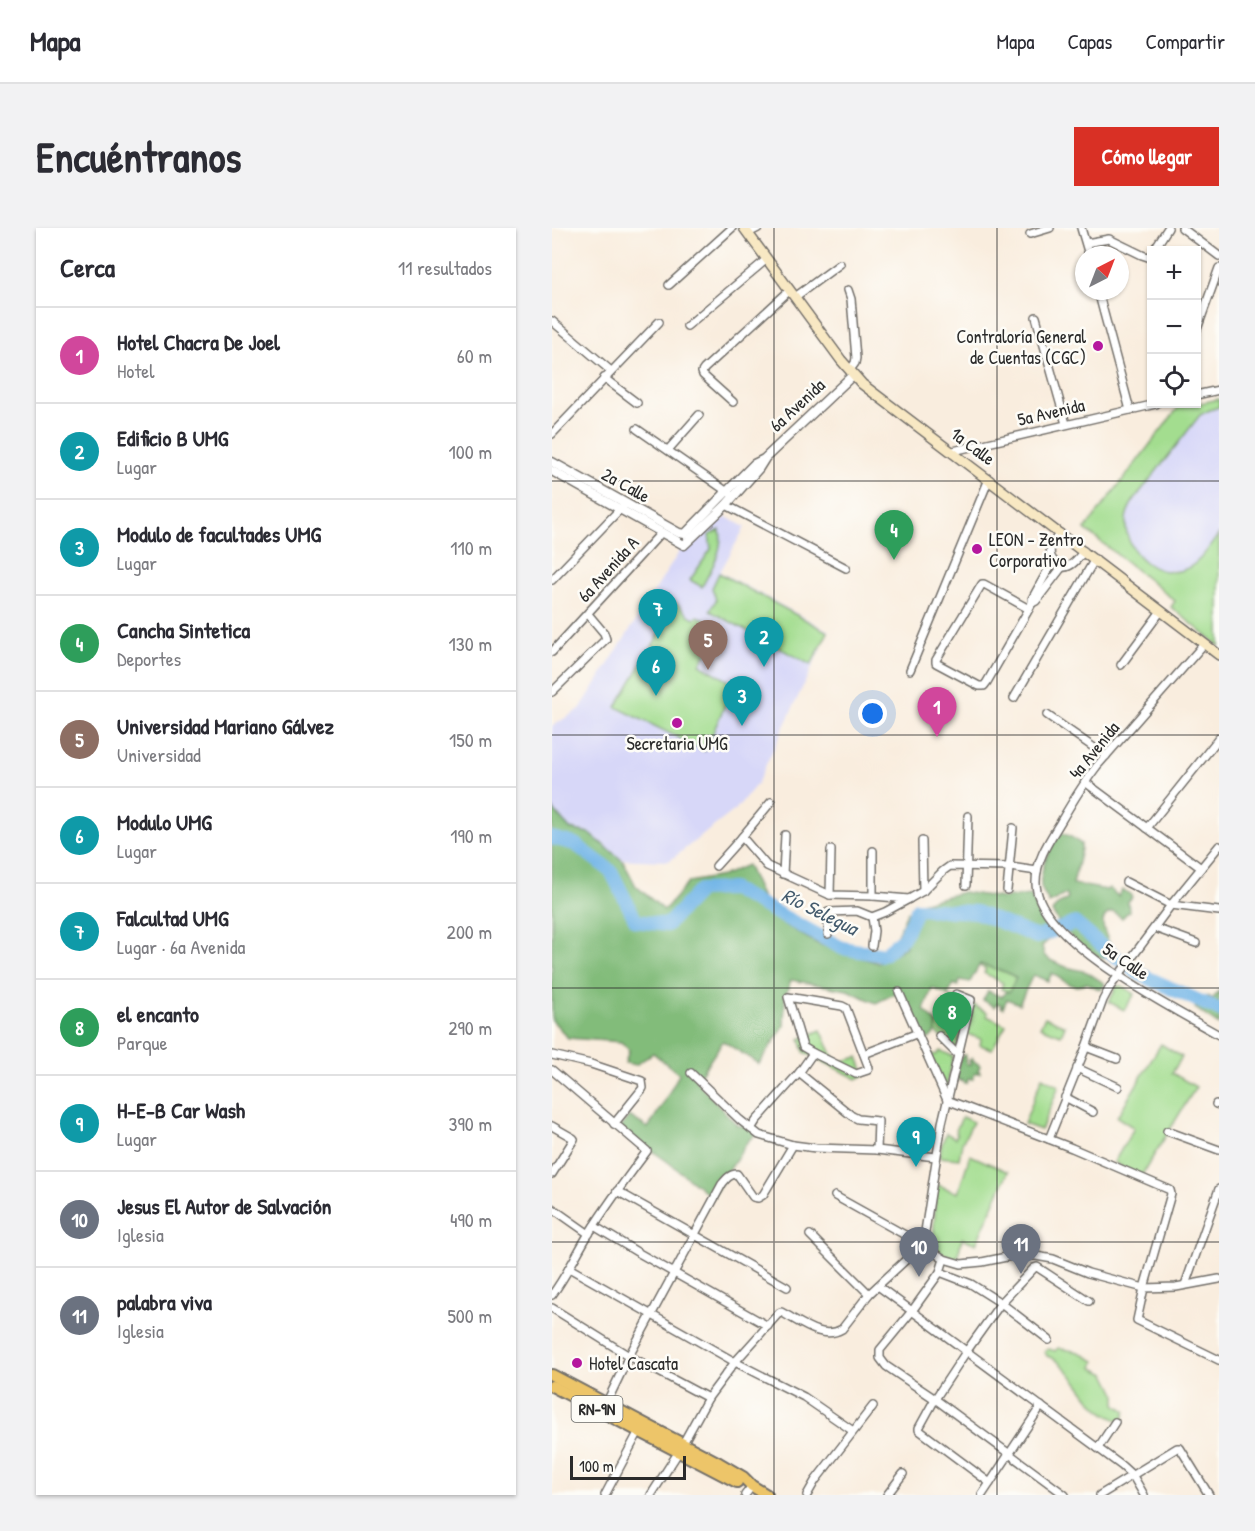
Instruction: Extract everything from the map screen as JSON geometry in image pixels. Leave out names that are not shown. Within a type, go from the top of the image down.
[{"type":"main road","name":"1a Calle","points":[[746,230],[851,372],[880,398],[953,451],[1219,655]]},
{"type":"main road","name":"RN-9N","points":[[554,1384],[606,1404],[681,1447],[743,1477],[748,1490],[766,1495]]},
{"type":"main road","name":"RN-9N","points":[[554,1384],[639,1431],[681,1447]]},
{"type":"street","points":[[669,285],[732,228]]},
{"type":"street","points":[[746,230],[758,228]]},
{"type":"street","points":[[1030,234],[1050,228]]},
{"type":"street","points":[[1081,228],[1087,246]]},
{"type":"street","points":[[1157,246],[1168,228]]},
{"type":"street","points":[[1182,228],[1219,256]]},
{"type":"street","points":[[1086,243],[1109,239],[1147,257]]},
{"type":"street","points":[[687,326],[767,259]]},
{"type":"street","points":[[733,402],[703,375],[704,369],[793,294],[840,264]]},
{"type":"street","points":[[1201,320],[1219,268]]},
{"type":"street","points":[[848,290],[851,298],[856,358],[851,372]]},
{"type":"street","points":[[1100,300],[1130,410]]},
{"type":"street","points":[[1036,317],[1066,424]]},
{"type":"street","points":[[552,321],[611,371]]},
{"type":"street","points":[[552,434],[659,322]]},
{"type":"street","name":"6a Avenida","points":[[685,534],[759,468],[764,459],[851,372]]},
{"type":"street","points":[[604,378],[637,403]]},
{"type":"street","points":[[1201,394],[1219,390]]},
{"type":"street","name":"5a Avenida","points":[[953,451],[1147,406]]},
{"type":"street","points":[[668,450],[699,415]]},
{"type":"street","points":[[637,429],[730,494]]},
{"type":"street","name":"2a Calle","points":[[552,462],[623,506],[661,533],[684,545]]},
{"type":"street","name":"2a Calle","points":[[552,471],[685,534]]},
{"type":"street","points":[[910,670],[989,479]]},
{"type":"street","name":"6a Avenida","points":[[684,545],[726,505],[730,494]]},
{"type":"street","points":[[726,505],[846,568]]},
{"type":"street","points":[[552,580],[623,506]]},
{"type":"street","name":"6a Avenida A","points":[[552,652],[661,533]]},
{"type":"street","points":[[1060,533],[1050,548],[1050,557],[1053,561],[1062,567],[1067,567],[1084,551]]},
{"type":"street","points":[[1014,698],[1095,559]]},
{"type":"street","points":[[1031,606],[1032,599],[1053,561]]},
{"type":"street","points":[[1031,606],[982,584],[936,663],[984,686],[1031,606],[1062,567]]},
{"type":"street","points":[[1121,665],[1161,611]]},
{"type":"street","points":[[552,692],[606,639],[604,633],[588,614]]},
{"type":"street","name":"4a Avenida","points":[[1036,891],[1037,871],[1046,848],[1085,782],[1096,766],[1204,644]]},
{"type":"street","points":[[1047,715],[1106,756]]},
{"type":"street","points":[[1147,828],[1219,738]]},
{"type":"street","points":[[1085,782],[1201,868]]},
{"type":"street","points":[[716,866],[771,802]]},
{"type":"street","points":[[966,885],[968,816]]},
{"type":"street","points":[[1007,890],[1013,828]]},
{"type":"street","points":[[783,874],[785,835]]},
{"type":"street","points":[[742,837],[767,866],[830,895],[909,899]]},
{"type":"street","points":[[922,841],[923,891]]},
{"type":"street","points":[[1049,1139],[1103,1000],[1124,967],[1219,846]]},
{"type":"street","points":[[830,895],[831,850]]},
{"type":"street","points":[[873,852],[873,896]]},
{"type":"street","points":[[828,934],[828,912],[856,911],[872,917],[923,891],[950,866],[1010,867],[1037,871]]},
{"type":"street","points":[[1126,882],[1172,905],[1219,911]]},
{"type":"street","name":"5a Calle","points":[[1036,891],[1056,926],[1067,937],[1118,976],[1219,1035]]},
{"type":"street","points":[[872,917],[874,931],[872,946]]},
{"type":"street","points":[[1155,928],[1196,943]]},
{"type":"street","points":[[899,992],[947,1100],[1049,1139],[1170,1190],[1171,1194],[1137,1320],[1219,1360]]},
{"type":"street","points":[[651,1495],[708,1398],[735,1362],[779,1313],[819,1332],[834,1333],[842,1329],[869,1294],[923,1245],[947,1100],[971,1000],[956,994]]},
{"type":"street","points":[[788,997],[846,1008],[869,1070],[856,1074],[813,1053],[803,1046],[788,997]]},
{"type":"street","points":[[864,1054],[918,1033]]},
{"type":"street","points":[[939,1036],[958,1055]]},
{"type":"street","points":[[1086,1047],[1117,1059]]},
{"type":"street","points":[[752,1129],[756,1121],[799,1073],[813,1053]]},
{"type":"street","points":[[552,1054],[642,1081],[643,1088],[614,1124]]},
{"type":"street","points":[[1077,1068],[1118,1087]]},
{"type":"street","points":[[552,1070],[646,1151],[594,1226],[552,1295]]},
{"type":"street","points":[[691,1073],[759,1135],[794,1145],[827,1149],[877,1150],[936,1157]]},
{"type":"street","points":[[799,1073],[852,1116],[858,1119],[878,1121],[877,1150]]},
{"type":"street","points":[[1065,1098],[1093,1112]]},
{"type":"street","points":[[552,1126],[574,1138],[552,1174]]},
{"type":"street","points":[[1167,1131],[1219,1150]]},
{"type":"street","points":[[606,1404],[629,1356],[722,1184],[728,1177],[737,1174],[753,1197],[763,1196],[794,1145]]},
{"type":"street","points":[[1185,1285],[1219,1189]]},
{"type":"street","points":[[617,1191],[787,1287]]},
{"type":"street","points":[[836,1196],[944,1259],[961,1264],[1004,1259],[1016,1255],[1030,1255],[1053,1259],[1088,1273],[1144,1288],[1185,1285],[1219,1279]]},
{"type":"street","points":[[552,1208],[589,1234]]},
{"type":"street","points":[[594,1226],[768,1326]]},
{"type":"street","points":[[810,1235],[869,1294]]},
{"type":"street","points":[[944,1259],[940,1272],[880,1350],[880,1358],[886,1366],[935,1399],[1065,1495]]},
{"type":"street","points":[[569,1268],[735,1362],[804,1397],[853,1431]]},
{"type":"street","points":[[990,1483],[919,1428],[935,1399],[1000,1303],[1036,1268],[1089,1301]]},
{"type":"street","points":[[940,1272],[971,1284],[1049,1340]]},
{"type":"street","points":[[878,1286],[1098,1448],[1133,1476],[1144,1495]]},
{"type":"street","points":[[552,1308],[629,1356],[708,1398]]},
{"type":"street","points":[[807,1495],[815,1481],[873,1406]]},
{"type":"street","points":[[982,1495],[1041,1406]]},
{"type":"street","points":[[1098,1448],[1115,1422]]},
{"type":"street","points":[[605,1495],[639,1431]]},
{"type":"street","points":[[1100,1495],[1177,1448],[1180,1448],[1211,1495],[1219,1491]]},
{"type":"street","points":[[887,1495],[903,1474]]},
{"type":"shaded area","points":[[1219,407],[1219,534],[1197,562],[1190,567],[1163,571],[1154,568],[1139,557],[1132,546],[1127,533],[1126,521],[1129,509],[1200,415]]},
{"type":"shaded area","points":[[726,517],[745,527],[720,572],[829,631],[757,784],[735,810],[669,861],[608,859],[558,827],[552,814],[552,726],[580,709],[681,549]]},
{"type":"green space","points":[[1219,399],[1219,407],[1200,415],[1134,500],[1128,510],[1126,521],[1127,533],[1137,554],[1145,562],[1165,571],[1177,571],[1193,565],[1219,534],[1219,646],[1171,607],[1175,601],[1085,529],[1178,408],[1201,408],[1201,403]]},
{"type":"green space","points":[[720,530],[718,553],[702,587],[690,580],[711,549],[709,535]]},
{"type":"green space","points":[[719,573],[828,632],[811,665],[710,611],[716,600],[712,588]]},
{"type":"green space","points":[[674,601],[694,618],[698,616],[715,624],[718,633],[700,664],[734,684],[705,751],[616,707],[664,626],[659,621]]},
{"type":"green space","points":[[552,808],[570,829],[589,833],[623,861],[636,886],[664,910],[689,882],[722,876],[747,865],[761,896],[780,922],[818,944],[878,963],[906,947],[907,917],[921,903],[963,892],[1002,898],[1031,895],[1040,916],[1054,935],[1042,946],[1044,955],[1066,967],[1087,972],[1105,984],[1101,990],[1087,983],[1073,985],[1052,973],[1048,981],[1033,975],[1019,1004],[1007,999],[1003,1008],[997,1003],[995,1007],[983,1000],[988,991],[1002,997],[1006,991],[1009,992],[1016,978],[980,964],[970,982],[960,980],[958,986],[954,984],[948,995],[932,988],[924,1010],[937,1023],[936,1032],[929,1039],[923,1037],[900,991],[876,1003],[847,990],[791,980],[785,997],[784,1026],[759,1064],[723,1041],[696,1081],[738,1126],[749,1125],[756,1134],[748,1141],[712,1197],[620,1128],[629,1116],[648,1128],[679,1074],[653,1053],[636,1065],[625,1063],[629,1050],[621,1042],[568,1038],[552,1020]]},
{"type":"green space","points":[[1060,832],[1081,844],[1073,884],[1107,890],[1109,888],[1118,896],[1122,890],[1132,897],[1128,902],[1129,911],[1122,918],[1113,912],[1104,918],[1103,927],[1111,948],[1104,959],[1088,951],[1074,940],[1052,912],[1056,906],[1068,899],[1066,894],[1049,903],[1042,888],[1044,865]]},
{"type":"green space","points":[[733,886],[768,902],[783,915],[828,939],[848,946],[883,952],[894,941],[907,912],[917,906],[975,909],[1038,935],[1053,928],[1055,932],[1047,938],[906,947],[885,962],[847,955],[768,912]]},
{"type":"green space","points":[[982,964],[1016,978],[1009,992],[1001,989],[1003,983],[984,973],[986,969],[980,966]]},
{"type":"green space","points":[[1117,986],[1122,986],[1135,994],[1124,1010],[1109,1002]]},
{"type":"green space","points":[[1219,990],[1219,1025],[1195,1008],[1208,996],[1213,999]]},
{"type":"green space","points":[[950,997],[968,1004],[956,1051],[936,1032],[937,1023],[944,1021]]},
{"type":"green space","points":[[972,1004],[988,1013],[987,1016],[1006,1025],[992,1049],[980,1045],[981,1039],[967,1034]]},
{"type":"green space","points":[[1045,1017],[1065,1026],[1061,1035],[1040,1027]]},
{"type":"green space","points":[[821,1030],[836,1063],[858,1057],[865,1075],[857,1079],[804,1052],[800,1039]]},
{"type":"green space","points":[[1161,1044],[1182,1057],[1172,1073],[1196,1087],[1140,1178],[1114,1162],[1134,1128],[1117,1117]]},
{"type":"green space","points":[[940,1051],[953,1056],[946,1090],[930,1054],[936,1055]]},
{"type":"green space","points":[[963,1055],[969,1065],[972,1058],[980,1066],[978,1070],[980,1073],[975,1073],[973,1079],[968,1079],[967,1083],[956,1077],[959,1061]]},
{"type":"green space","points":[[1042,1077],[1059,1086],[1041,1130],[1024,1124]]},
{"type":"green space","points":[[962,1117],[973,1122],[962,1143],[959,1159],[940,1157],[946,1133],[955,1138]]},
{"type":"green space","points":[[970,1155],[1008,1172],[976,1244],[962,1238],[957,1260],[939,1252],[933,1243],[936,1193],[938,1185],[958,1193]]},
{"type":"green space","points":[[1058,1348],[1079,1352],[1095,1361],[1093,1368],[1106,1374],[1116,1394],[1116,1404],[1126,1411],[1122,1422],[1097,1407],[1067,1370],[1047,1356],[1044,1351],[1049,1349],[1055,1351]]},
{"type":"waterway","name":"Río Selegua","points":[[552,838],[575,844],[611,871],[636,921],[667,925],[700,890],[732,889],[842,948],[883,955],[903,938],[917,909],[976,912],[1037,937],[1075,923],[1137,973],[1219,1010]]},
{"type":"place","name":"Contraloría General de Cuentas (CGC)","points":[[1098,346]]},
{"type":"place","name":"LEON - Zentro Corporativo","points":[[977,549]]},
{"type":"place","name":"Cancha Sintetica","points":[[894,560]]},
{"type":"place","name":"Falcultad UMG","points":[[658,639]]},
{"type":"place","name":"Edificio B UMG","points":[[764,667]]},
{"type":"place","name":"Universidad Mariano Gálvez","points":[[708,670]]},
{"type":"place","name":"Modulo UMG","points":[[656,696]]},
{"type":"place","name":"Secretaria UMG","points":[[677,723]]},
{"type":"place","name":"Modulo de facultades UMG","points":[[742,726]]},
{"type":"place","name":"Hotel Chacra De Joel","points":[[937,737]]},
{"type":"place","name":"el encanto","points":[[952,1042]]},
{"type":"place","name":"H-E-B Car Wash","points":[[916,1167]]},
{"type":"place","name":"palabra viva","points":[[1021,1274]]},
{"type":"place","name":"Jesus El Autor de Salvación","points":[[919,1277]]},
{"type":"place","name":"Hotel Cascata","points":[[577,1363]]}]
